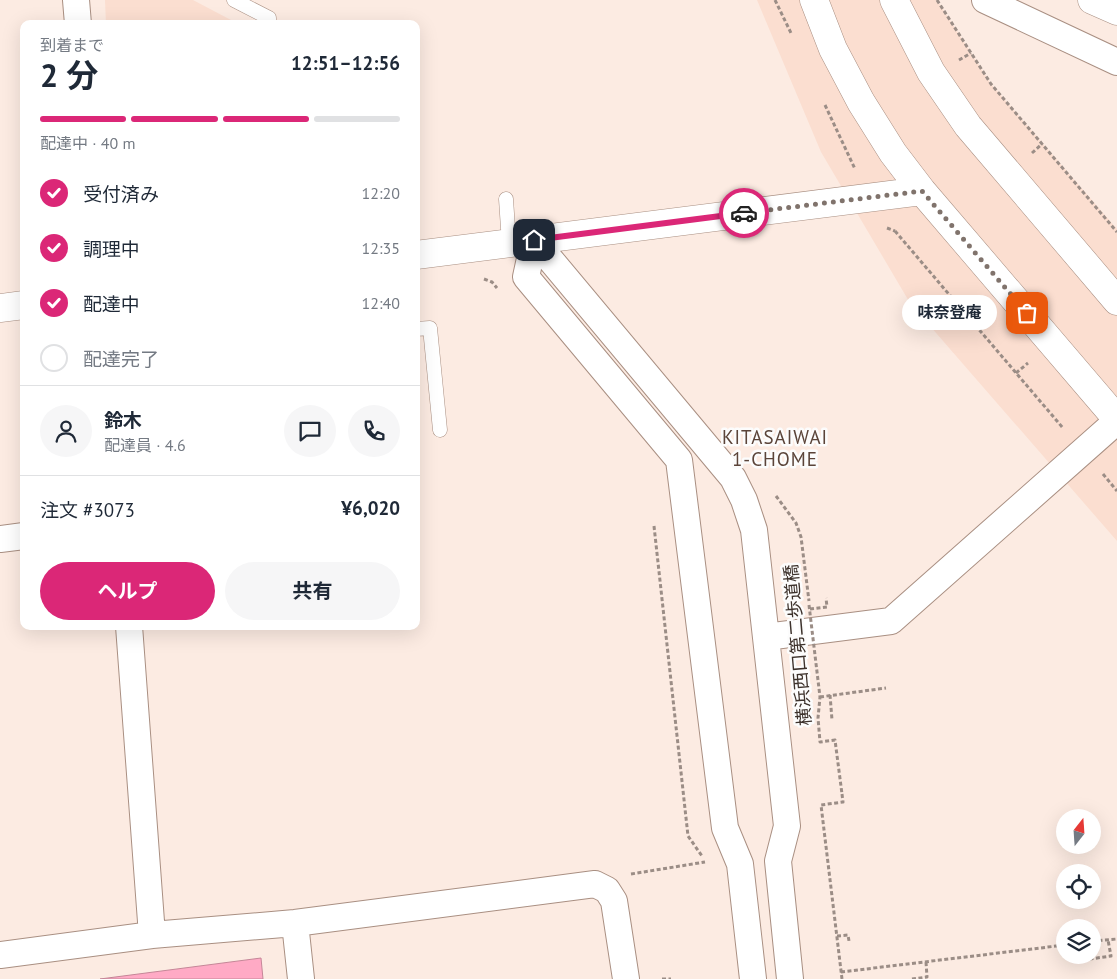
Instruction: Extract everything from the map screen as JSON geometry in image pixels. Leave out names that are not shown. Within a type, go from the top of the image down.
[{"type":"main road","points":[[814,0],[833,49],[861,102],[893,153],[922,191],[1117,420]]},
{"type":"main road","points":[[894,0],[931,72],[968,126],[1117,301]]},
{"type":"main road","points":[[1092,0],[1117,11]]},
{"type":"main road","points":[[420,254],[922,191]]},
{"type":"main road","points":[[0,308],[20,306]]},
{"type":"street","points":[[76,0],[78,20]]},
{"type":"street","points":[[985,0],[1117,62]]},
{"type":"street","points":[[522,241],[733,478],[744,500],[754,530],[787,826],[778,861],[790,979]]},
{"type":"street","points":[[522,241],[526,277],[680,460],[725,828],[740,864],[753,979]]},
{"type":"street","points":[[766,637],[891,621],[1117,420]]},
{"type":"street","points":[[0,539],[20,536]]},
{"type":"street","points":[[129,630],[152,934]]},
{"type":"street","points":[[0,955],[152,934],[295,923],[595,884],[607,890],[614,901],[626,979]]},
{"type":"street","points":[[295,923],[301,979]]},
{"type":"lane","points":[[234,0],[269,18],[269,20]]},
{"type":"lane","points":[[506,199],[522,241]]},
{"type":"lane","points":[[420,329],[430,328],[440,430]]},
{"type":"path","points":[[776,0],[795,41]]},
{"type":"path","points":[[937,0],[991,84],[1117,232]]},
{"type":"path","points":[[824,104],[853,167]]},
{"type":"path","points":[[886,220],[1117,490]]},
{"type":"path","points":[[886,227],[895,231]]},
{"type":"path","points":[[480,279],[487,279],[492,282],[498,290]]},
{"type":"path","points":[[1112,486],[1117,483]]},
{"type":"path","name":"横浜西口第二歩道橋","points":[[773,492],[786,507],[802,537],[820,696],[818,718],[820,742],[834,740],[842,794],[843,802],[821,805],[837,936]]},
{"type":"path","points":[[654,523],[688,836],[710,869]]},
{"type":"path","points":[[810,609],[827,607],[826,598]]},
{"type":"path","points":[[820,696],[886,688]]},
{"type":"path","points":[[830,696],[832,720]]},
{"type":"path","points":[[630,874],[706,862]]},
{"type":"path","points":[[842,979],[837,936],[848,935],[849,941]]},
{"type":"path","points":[[1101,941],[1117,938]]},
{"type":"path","points":[[1101,957],[1111,956],[1108,940]]},
{"type":"path","points":[[841,972],[1056,946]]},
{"type":"path","points":[[912,979],[927,977],[926,962]]},
{"type":"path","points":[[662,979],[671,979]]},
{"type":"shaded area","points":[[105,0],[193,0],[231,20],[106,20]]},
{"type":"shaded area","points":[[757,0],[937,0],[991,84],[1117,229],[1117,541],[910,303],[821,152]]},
{"type":"shaded area","points":[[261,958],[263,979],[100,979]]},
{"type":"way so far","points":[[744,213],[922,191],[1027,313]]},
{"type":"place","name":"味奈登庵","points":[[1027,313]]},
{"type":"district","name":"KITASAIWAI 1-CHOME","points":[[775,448]]},
{"type":"route","points":[[534,240],[744,213]]}]
